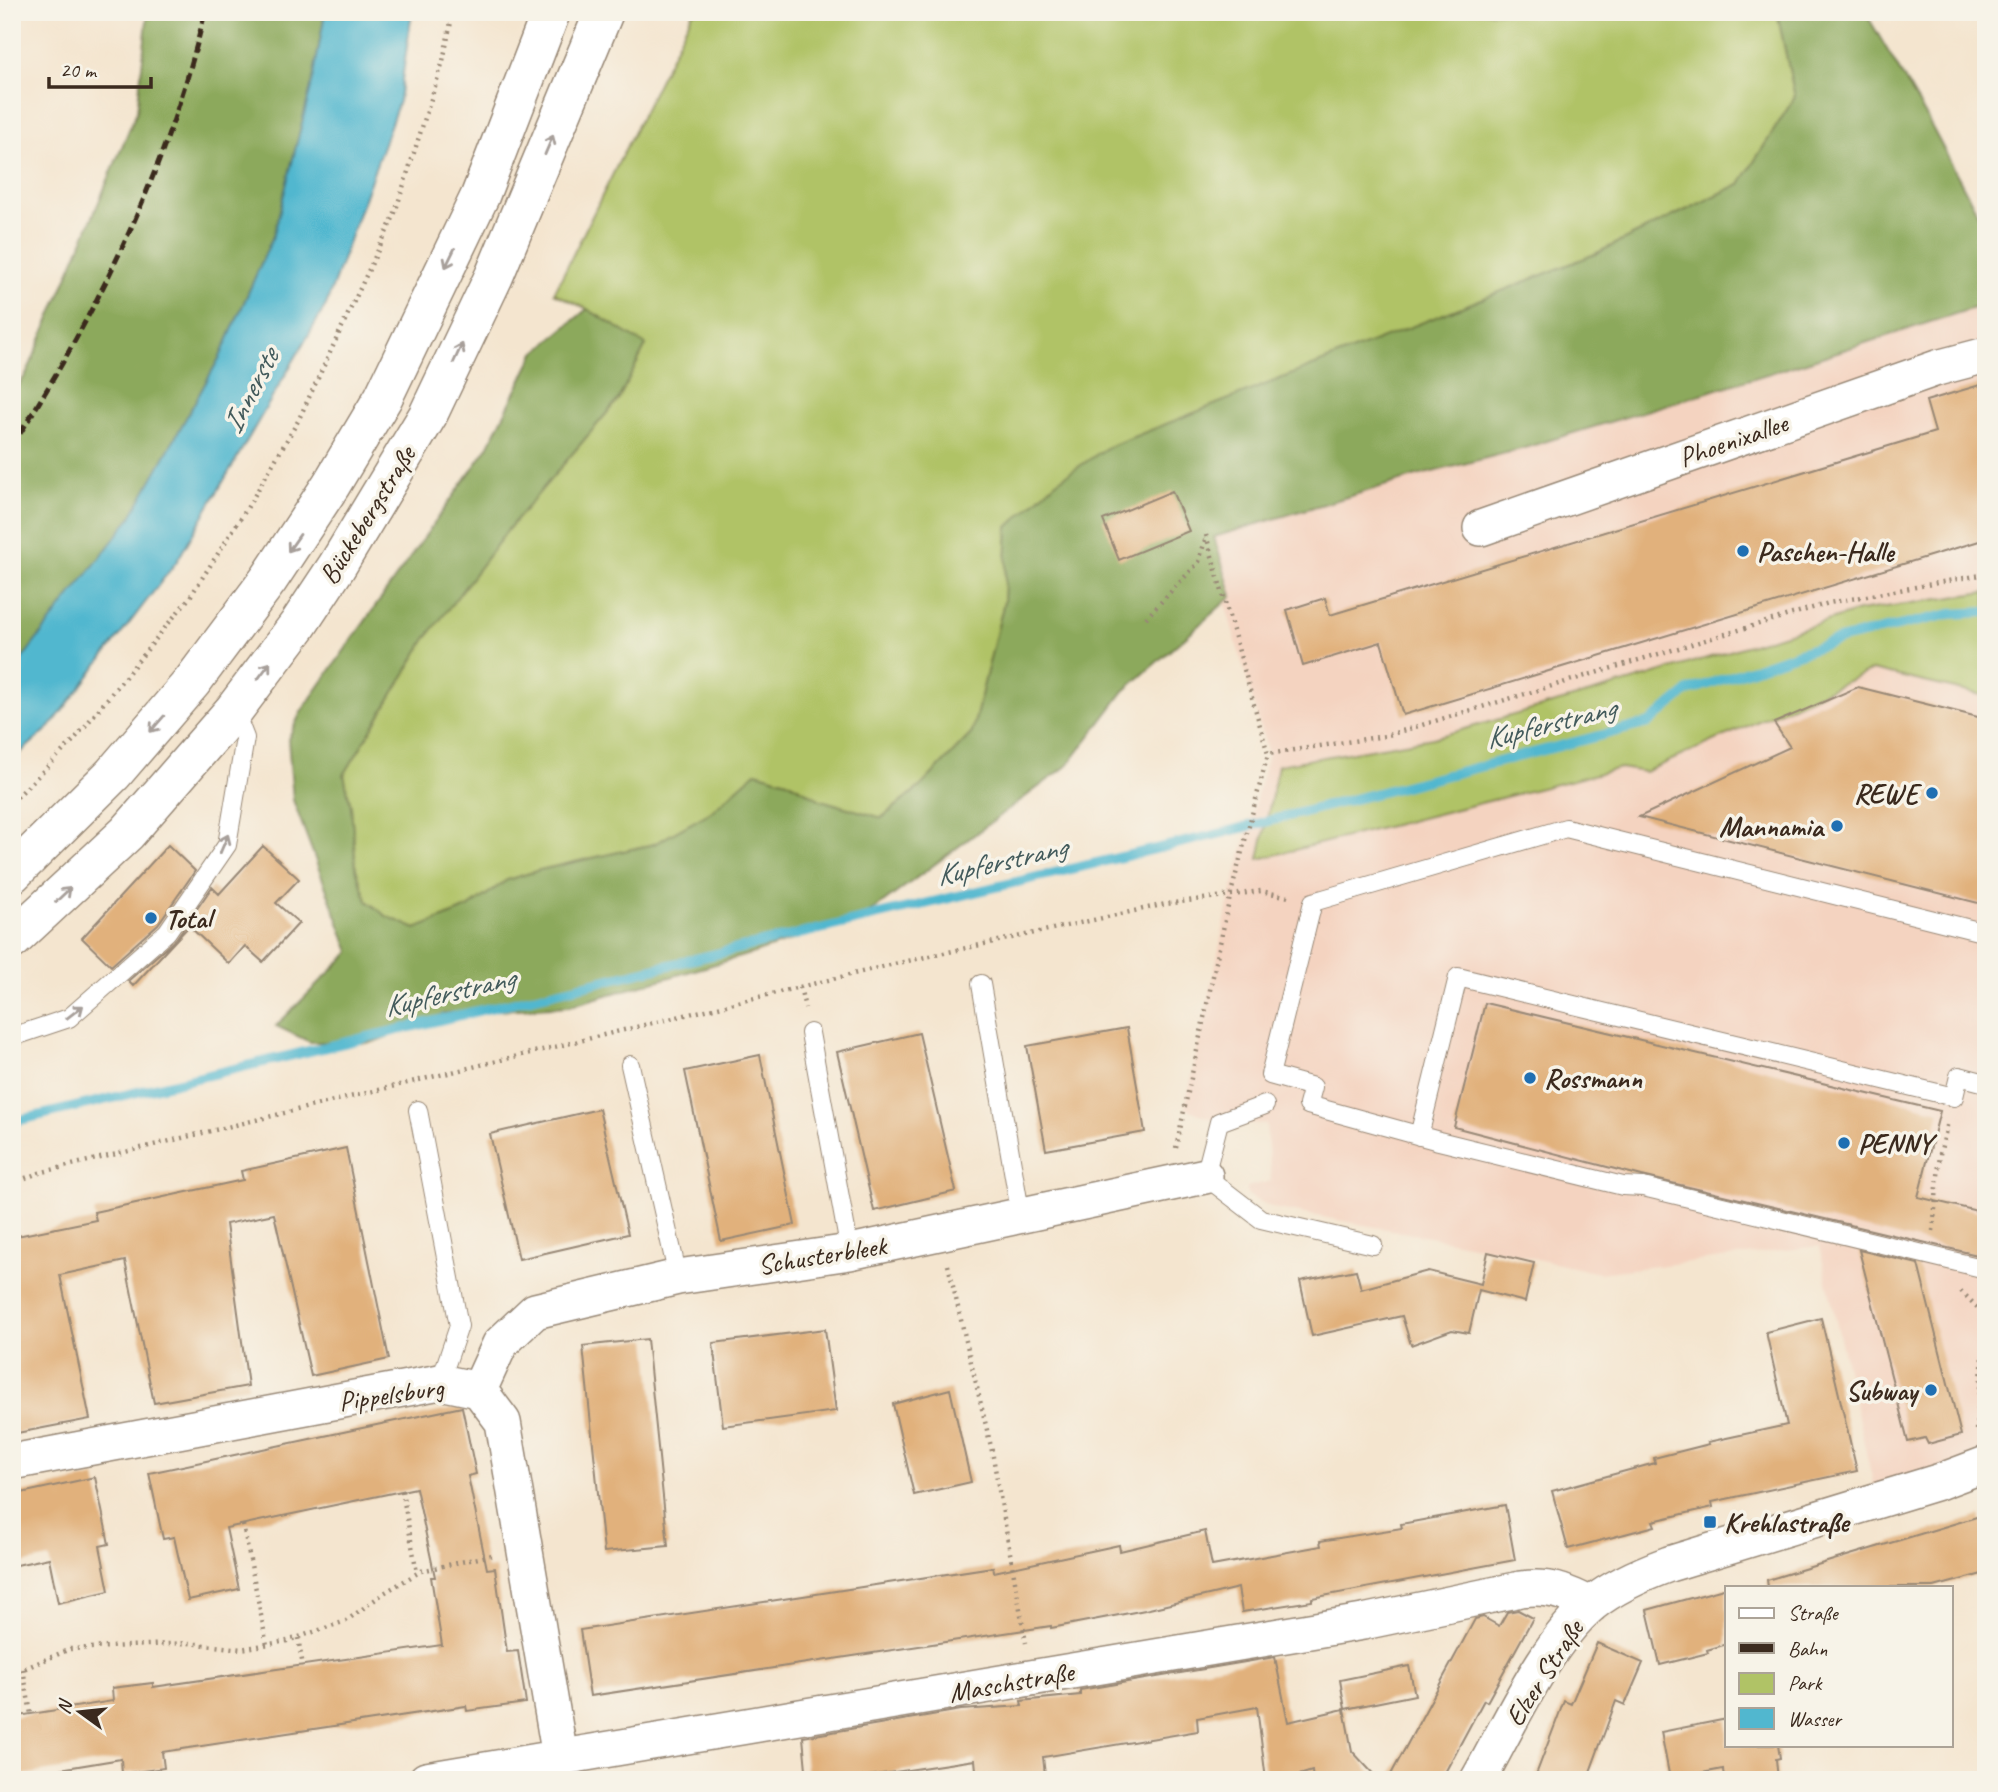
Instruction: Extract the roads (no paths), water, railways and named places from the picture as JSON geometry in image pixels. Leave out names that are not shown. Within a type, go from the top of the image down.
[{"type":"highway","name":"Bückebergstraße","points":[[12,874],[113,774],[192,682],[269,579],[317,507],[383,398],[474,209],[551,12]]},
{"type":"highway","name":"Bückebergstraße","points":[[12,940],[127,833],[234,710],[298,625],[330,576],[428,415],[494,276],[604,12]]},
{"type":"highway","points":[[585,60],[619,12]]},
{"type":"street","name":"Phoenixallee","points":[[1481,528],[1937,368],[1986,355]]},
{"type":"street","name":"Schusterbleek","points":[[479,1390],[500,1344],[535,1311],[678,1277],[849,1252],[1205,1176]]},
{"type":"street","name":"Pippelsburg","points":[[12,1462],[440,1382],[479,1390],[503,1422],[560,1757]]},
{"type":"street","name":"Elzer Straße","points":[[1478,1780],[1555,1646],[1591,1605],[1632,1579],[1668,1564],[1941,1482],[1981,1449]]},
{"type":"street","name":"Maschstraße","points":[[426,1780],[1363,1622],[1521,1589],[1555,1588],[1591,1605]]},
{"type":"lane","points":[[12,1037],[69,1018],[167,932],[227,845],[245,738],[234,710]]},
{"type":"lane","points":[[1986,933],[1566,828],[1313,902],[1270,1075],[1313,1087],[1308,1105],[1419,1136],[1986,1269]]},
{"type":"lane","points":[[1419,1136],[1458,977],[1954,1097],[1959,1076],[1986,1083]]},
{"type":"lane","points":[[981,984],[1021,1216]]},
{"type":"lane","points":[[810,1033],[849,1252]]},
{"type":"lane","points":[[629,1065],[678,1277]]},
{"type":"lane","points":[[1265,1105],[1219,1122],[1205,1176],[1261,1219],[1373,1245]]},
{"type":"lane","points":[[418,1110],[459,1326],[440,1382]]},
{"type":"water","name":"Innerste","points":[[325,12],[412,12],[399,101],[326,305],[177,561],[50,727],[12,760],[12,672],[131,517],[221,355],[274,234],[314,75]]},
{"type":"waterway","name":"Kupferstrang","points":[[12,1122],[1222,833],[1649,723],[1688,691],[1838,640],[1950,614],[1986,612]]},
{"type":"railway","points":[[12,446],[73,344],[127,237],[171,127],[205,12]]},
{"type":"place","name":"Paschen-Halle","points":[[1743,551]]},
{"type":"place","name":"REWE","points":[[1932,793]]},
{"type":"place","name":"Mannamia","points":[[1837,826]]},
{"type":"place","name":"Total","points":[[151,918]]},
{"type":"place","name":"Rossmann","points":[[1530,1078]]},
{"type":"place","name":"PENNY","points":[[1844,1143]]},
{"type":"place","name":"Subway","points":[[1931,1390]]},
{"type":"place","name":"Krehlastraße","points":[[1710,1522]]}]
